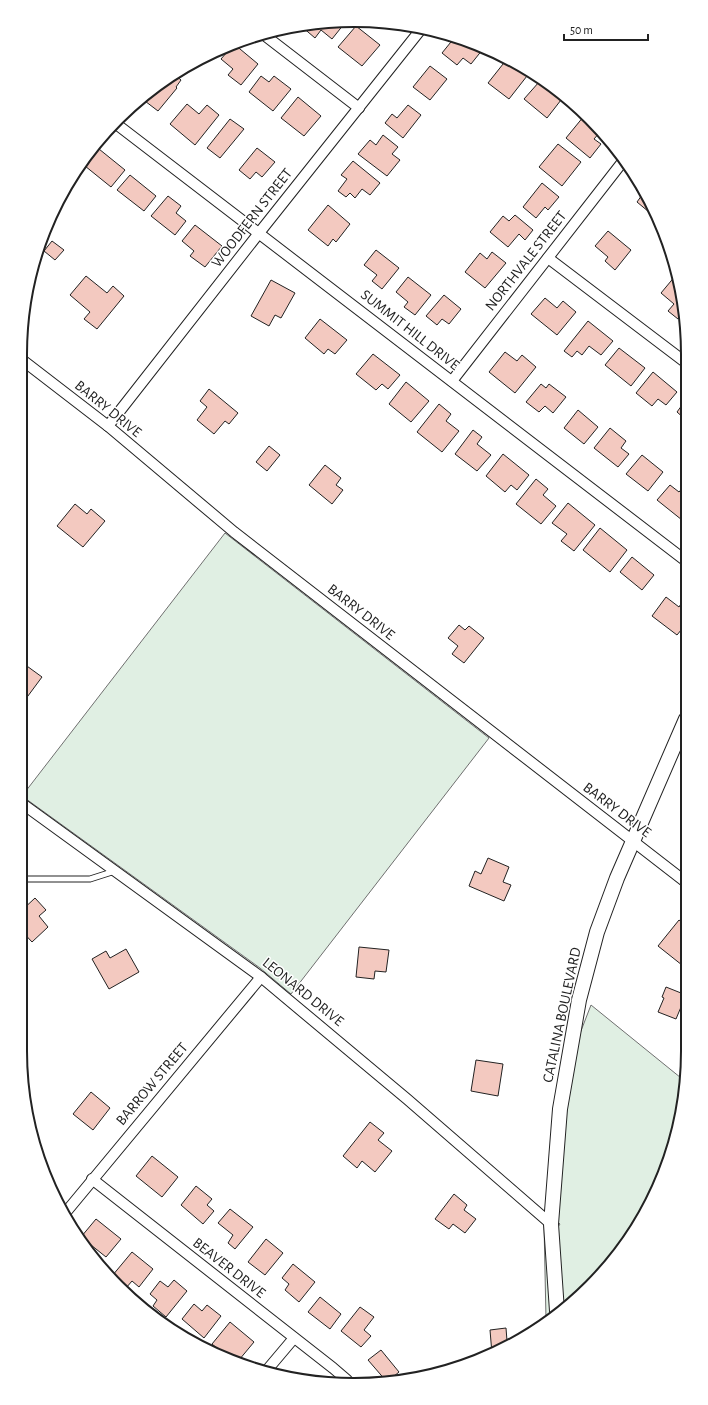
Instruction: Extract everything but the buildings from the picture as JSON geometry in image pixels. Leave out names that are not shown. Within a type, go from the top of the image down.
[{"type":"street","name":"WOODFERN STREET","points":[[108,426],[418,33]]},
{"type":"street","points":[[268,38],[359,108]]},
{"type":"street","name":"SUMMIT HILL DRIVE","points":[[120,126],[681,557]]},
{"type":"street","name":"NORTHVALE STREET","points":[[452,381],[620,165]]},
{"type":"street","points":[[548,258],[681,359]]},
{"type":"street","name":"BARRY DRIVE","points":[[27,363],[108,426],[234,532],[681,878]]},
{"type":"street","name":"CATALINA BOULEVARD","points":[[557,1307],[551,1224],[560,1109],[579,1000],[597,932],[617,878],[681,731]]},
{"type":"street","name":"LEONARD DRIVE","points":[[27,807],[261,977],[407,1099],[551,1224]]},
{"type":"street","name":"BARROW STREET","points":[[68,1209],[261,977]]},
{"type":"street","name":"BEAVER DRIVE","points":[[92,1179],[344,1378]]},
{"type":"street","points":[[269,1367],[294,1338]]},
{"type":"lane","points":[[27,879],[90,879],[116,871]]},
{"type":"green space","points":[[225,533],[489,738],[291,994],[260,968],[27,800],[27,790]]},
{"type":"green space","points":[[591,1005],[680,1077],[675,1115],[670,1136],[664,1156],[647,1196],[626,1233],[600,1267],[563,1303],[558,1227],[560,1224],[558,1222],[566,1111],[579,1036]]},
{"type":"green space","points":[[544,1224],[551,1312],[546,1315]]}]
